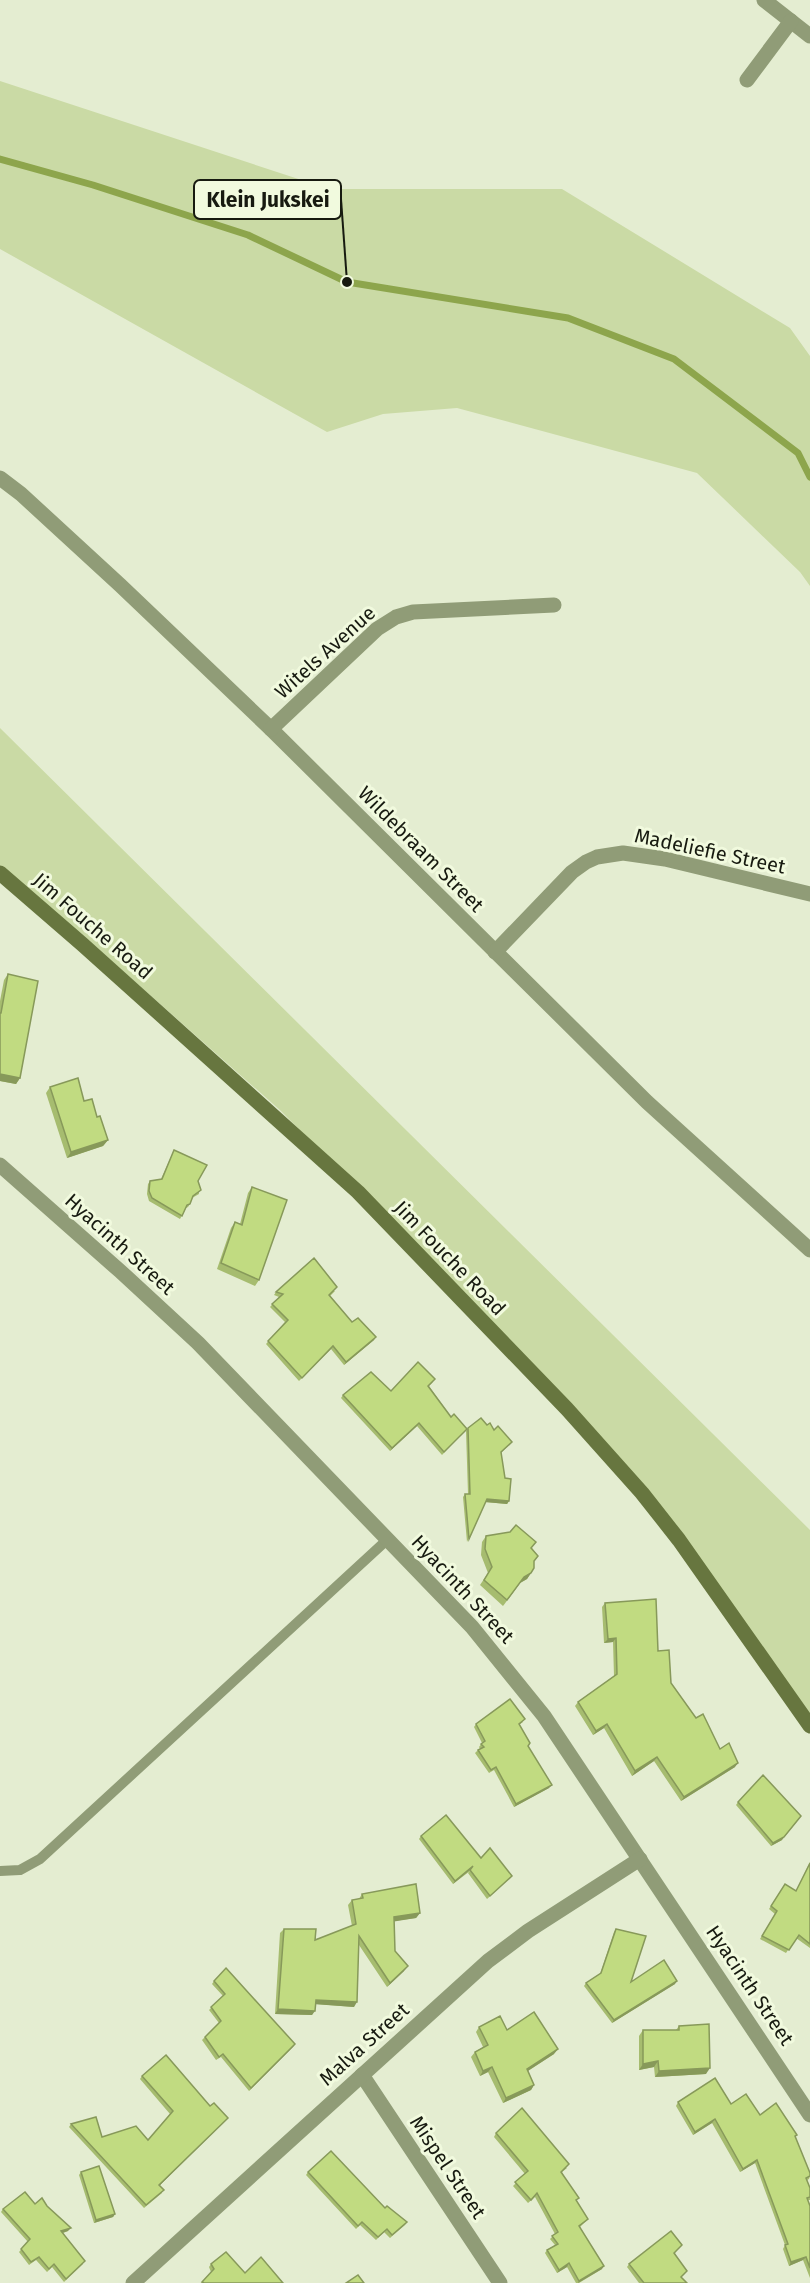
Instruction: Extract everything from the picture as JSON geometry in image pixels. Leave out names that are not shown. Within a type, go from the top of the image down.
[{"type":"street","points":[[764,0],[810,36]]},
{"type":"street","points":[[747,80],[791,21]]},
{"type":"street","name":"Wildebraam Street","points":[[0,478],[21,494],[120,585],[271,729],[646,1102],[810,1250]]},
{"type":"street","name":"Witels Avenue","points":[[271,729],[377,628],[396,617],[413,612],[554,605]]},
{"type":"street","name":"Madeliefie Street","points":[[495,952],[572,872],[586,862],[607,855],[623,853],[664,859],[810,894]]},
{"type":"street","name":"Jim Fouche Road","points":[[0,873],[170,1022],[358,1192],[567,1409],[642,1493],[680,1540],[810,1726]]},
{"type":"street","name":"Hyacinth Street","points":[[0,1165],[120,1270],[198,1343],[472,1627],[544,1716],[810,2115]]},
{"type":"street","name":"Malva Street","points":[[133,2283],[488,1961],[528,1931],[640,1859]]},
{"type":"street","name":"Mispel Street","points":[[362,2075],[500,2283]]},
{"type":"lane","points":[[0,1871],[20,1870],[40,1859],[388,1539]]},
{"type":"green space","points":[[0,81],[329,189],[562,189],[790,328],[810,356],[810,586],[800,572],[697,473],[457,408],[383,414],[327,432],[0,249]]},
{"type":"green space","points":[[0,728],[810,1530],[810,1723],[675,1533],[430,1262],[281,1111],[81,934],[0,868]]},
{"type":"building","points":[[8,974],[38,981],[20,1078],[0,1074],[0,1013]]},
{"type":"building","points":[[78,1078],[84,1101],[92,1099],[97,1117],[100,1116],[108,1140],[71,1152],[50,1087]]},
{"type":"building","points":[[174,1150],[207,1165],[198,1181],[201,1190],[193,1196],[182,1216],[152,1198],[149,1191],[150,1181],[162,1179]]},
{"type":"building","points":[[252,1187],[287,1200],[259,1280],[221,1263],[235,1222],[242,1225]]},
{"type":"building","points":[[314,1258],[337,1287],[329,1295],[352,1322],[358,1318],[376,1337],[346,1362],[333,1346],[302,1378],[268,1341],[288,1320],[272,1304],[283,1294],[276,1292]]},
{"type":"building","points":[[418,1362],[435,1379],[428,1386],[451,1417],[454,1414],[467,1429],[444,1452],[419,1423],[392,1448],[343,1395],[371,1372],[391,1391]]},
{"type":"building","points":[[481,1418],[487,1425],[490,1423],[494,1430],[498,1426],[512,1442],[501,1452],[505,1478],[511,1479],[509,1501],[487,1499],[469,1539],[465,1494],[470,1494],[468,1428]]},
{"type":"building","points":[[516,1525],[536,1542],[531,1548],[538,1556],[531,1573],[524,1577],[507,1600],[484,1580],[492,1567],[485,1549],[486,1536],[510,1532]]},
{"type":"building","points":[[656,1599],[658,1651],[669,1650],[671,1683],[696,1718],[703,1714],[720,1749],[729,1743],[738,1763],[684,1797],[657,1757],[635,1771],[607,1724],[596,1731],[578,1702],[617,1674],[616,1638],[608,1639],[605,1603]]},
{"type":"building","points":[[510,1699],[525,1719],[519,1724],[530,1743],[528,1746],[552,1785],[516,1804],[496,1767],[491,1770],[478,1750],[484,1747],[481,1744],[485,1741],[476,1724]]},
{"type":"building","points":[[763,1775],[801,1816],[784,1837],[773,1843],[738,1802]]},
{"type":"building","points":[[446,1815],[481,1858],[490,1848],[512,1876],[490,1896],[470,1870],[473,1866],[455,1881],[421,1836]]},
{"type":"building","points":[[810,1863],[810,1944],[799,1935],[789,1950],[762,1936],[777,1911],[771,1906],[785,1884],[796,1891]]},
{"type":"building","points":[[416,1884],[420,1913],[394,1917],[395,1951],[408,1966],[390,1983],[359,1936],[357,2002],[316,2000],[315,2011],[278,2009],[284,1929],[316,1929],[315,1940],[356,1924],[352,1900],[363,1898],[362,1894]]},
{"type":"building","points":[[616,1929],[646,1936],[631,1982],[664,1960],[677,1981],[614,2020],[586,1983],[601,1973]]},
{"type":"building","points":[[226,1968],[295,2044],[251,2088],[223,2054],[219,2057],[205,2037],[221,2021],[211,2007],[225,1994],[214,1981]]},
{"type":"building","points":[[534,2012],[558,2049],[527,2069],[534,2085],[506,2098],[492,2067],[483,2071],[475,2052],[488,2045],[479,2027],[500,2016],[507,2030]]},
{"type":"building","points":[[709,2024],[710,2068],[659,2071],[658,2061],[643,2064],[643,2030],[679,2030],[679,2026]]},
{"type":"building","points":[[166,2055],[210,2106],[214,2103],[228,2118],[159,2185],[164,2190],[146,2205],[71,2124],[96,2117],[102,2137],[136,2126],[148,2140],[173,2111],[142,2076]]},
{"type":"building","points":[[715,2078],[731,2104],[746,2094],[760,2115],[776,2103],[797,2135],[795,2136],[810,2173],[810,2176],[806,2178],[810,2188],[810,2197],[807,2198],[810,2206],[810,2268],[806,2257],[791,2262],[785,2245],[788,2244],[757,2160],[743,2169],[715,2119],[695,2132],[678,2102]]},
{"type":"building","points":[[522,2108],[569,2164],[561,2172],[579,2198],[576,2200],[588,2219],[579,2226],[604,2266],[579,2281],[569,2263],[559,2270],[547,2250],[558,2244],[552,2236],[558,2232],[537,2193],[531,2200],[515,2182],[528,2171],[496,2133]]},
{"type":"building","points":[[331,2151],[385,2208],[387,2206],[407,2222],[392,2235],[387,2229],[378,2237],[362,2222],[358,2226],[308,2172]]},
{"type":"building","points":[[99,2166],[115,2214],[96,2220],[81,2172]]},
{"type":"building","points":[[25,2192],[35,2204],[42,2198],[47,2206],[71,2228],[61,2231],[85,2261],[66,2279],[54,2264],[49,2269],[39,2257],[31,2262],[21,2249],[30,2239],[3,2209]]},
{"type":"building","points":[[671,2231],[682,2245],[674,2253],[687,2271],[681,2277],[687,2283],[644,2283],[629,2264]]},
{"type":"building","points":[[226,2252],[245,2273],[261,2257],[283,2283],[202,2282],[214,2269],[211,2264]]},
{"type":"building","points":[[358,2275],[364,2283],[346,2283]]},
{"type":"waterway","points":[[0,159],[93,185],[248,235],[347,282],[568,318],[674,359],[798,453],[810,477]]},
{"type":"place","name":"Klein Jukskei","points":[[347,282]]}]
